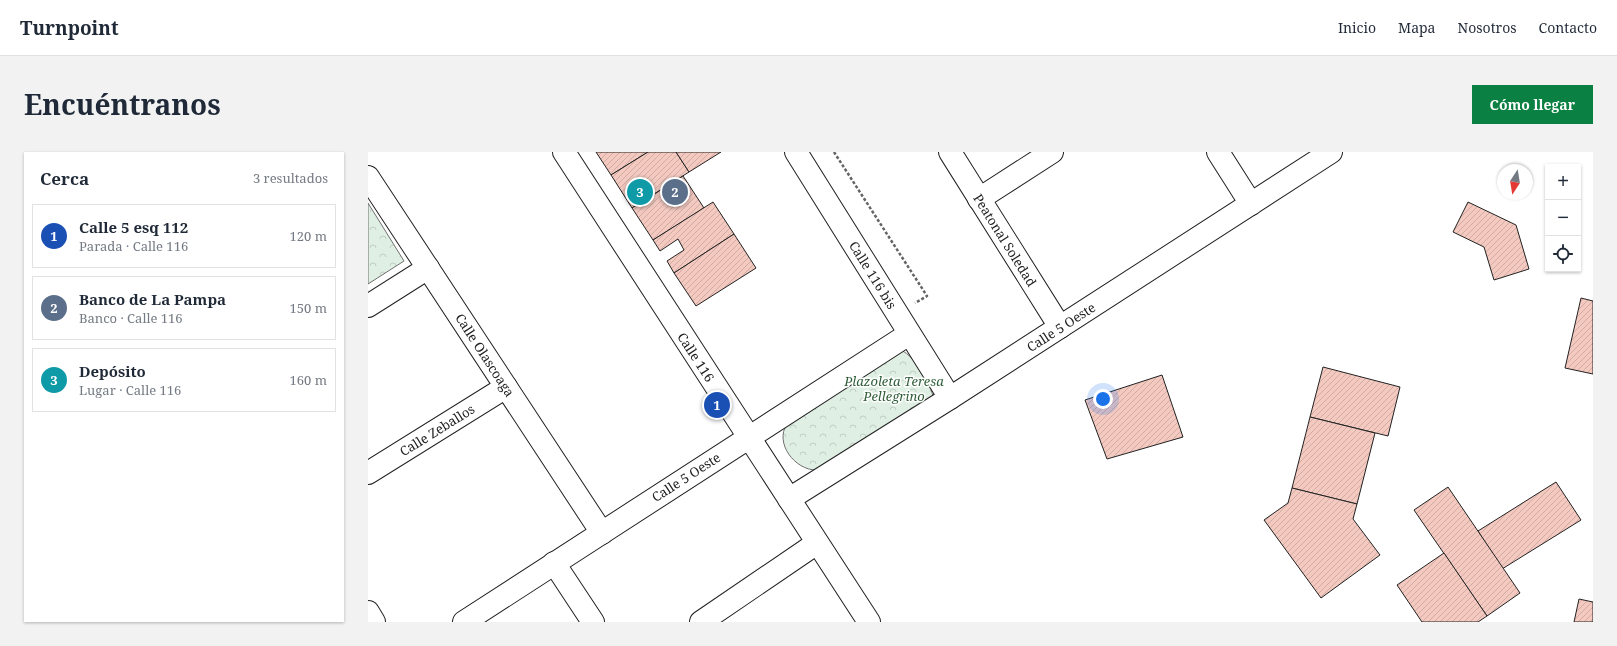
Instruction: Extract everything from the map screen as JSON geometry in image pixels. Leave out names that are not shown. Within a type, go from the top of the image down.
[{"type":"street","name":"Calle 116","points":[[564,152],[869,622]]},
{"type":"street","name":"Calle 116 bis","points":[[796,152],[950,398]]},
{"type":"street","name":"Peatonal Soledad","points":[[950,152],[1060,327]]},
{"type":"street","points":[[979,198],[1052,152]]},
{"type":"street","points":[[1218,152],[1251,204]]},
{"type":"street","name":"Calle 5 Oeste","points":[[789,499],[950,398],[1331,152]]},
{"type":"street","name":"Calle Olascoaga","points":[[368,177],[602,533]]},
{"type":"street","points":[[368,306],[428,268]]},
{"type":"street","name":"Calle 5 Oeste","points":[[464,622],[909,334]]},
{"type":"street","name":"Calle Zeballos","points":[[368,474],[506,387]]},
{"type":"street","points":[[701,622],[817,543]]},
{"type":"street","points":[[554,563],[593,622]]},
{"type":"street","points":[[368,612],[374,622]]},
{"type":"green space","points":[[368,203],[404,261],[368,284]]},
{"type":"green space","name":"Plazoleta Teresa Pellegrino","points":[[902,351],[917,364],[930,386],[933,398],[816,470],[808,469],[794,460],[785,447],[783,439],[787,424]]},
{"type":"building","points":[[596,152],[648,152],[611,175]]},
{"type":"building","points":[[648,152],[676,152],[689,172],[632,208],[611,175]]},
{"type":"building","points":[[676,152],[721,152],[689,172]]},
{"type":"building","points":[[683,176],[704,208],[653,240],[632,208]]},
{"type":"building","points":[[713,202],[734,234],[674,273],[667,261],[684,250],[678,239],[660,251],[653,240]]},
{"type":"building","points":[[1468,202],[1516,225],[1529,269],[1494,280],[1484,247],[1453,232]]},
{"type":"building","points":[[734,234],[756,268],[696,306],[674,273]]},
{"type":"building","points":[[1581,298],[1593,301],[1593,374],[1565,368]]},
{"type":"building","points":[[1323,367],[1400,387],[1388,436],[1310,417]]},
{"type":"building","points":[[1162,375],[1183,437],[1107,459],[1085,400]]},
{"type":"building","points":[[1310,417],[1375,433],[1357,504],[1292,488]]},
{"type":"building","points":[[1556,482],[1581,520],[1502,569],[1478,531]]},
{"type":"building","points":[[1448,487],[1520,593],[1487,616],[1414,510]]},
{"type":"building","points":[[1292,488],[1357,504],[1353,519],[1380,555],[1321,598],[1264,520],[1288,503]]},
{"type":"building","points":[[1444,553],[1487,616],[1478,622],[1422,622],[1397,585]]},
{"type":"building","points":[[1579,599],[1593,602],[1593,622],[1574,622]]},
{"type":"place","name":"Depósito","points":[[640,192]]},
{"type":"place","name":"Banco de La Pampa","points":[[675,192]]},
{"type":"place","name":"Calle 5 esq 112","points":[[717,405]]}]
